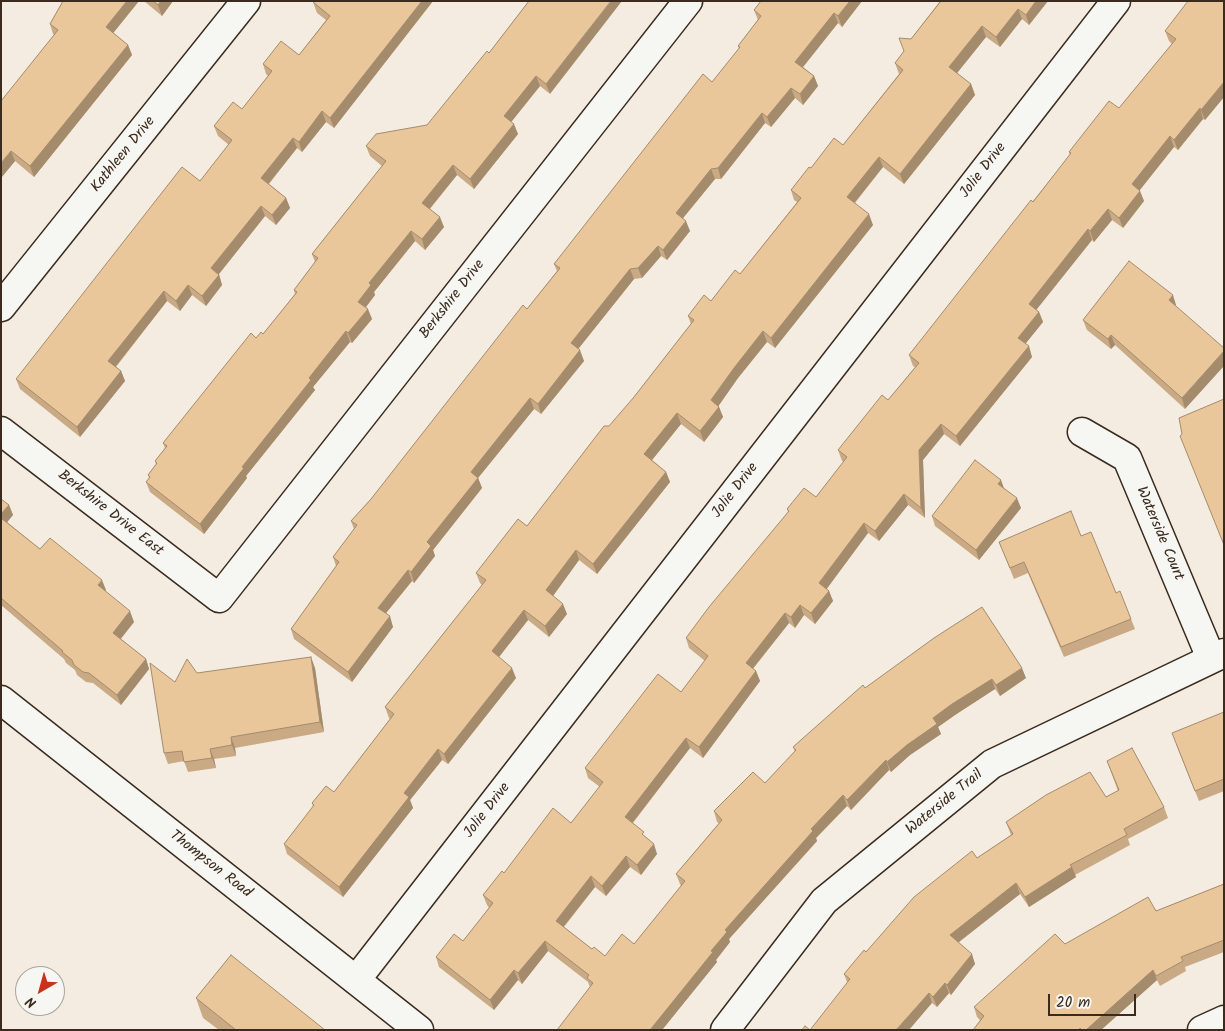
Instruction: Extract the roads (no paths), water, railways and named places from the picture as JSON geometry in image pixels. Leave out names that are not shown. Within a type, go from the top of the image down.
[{"type":"street","name":"Kathleen Drive","points":[[1,307],[246,1]]},
{"type":"street","name":"Berkshire Drive","points":[[219,598],[688,1]]},
{"type":"street","name":"Jolie Drive","points":[[356,980],[1116,1]]},
{"type":"street","name":"Berkshire Drive East","points":[[1,431],[219,598]]},
{"type":"street","name":"Waterside Court","points":[[1082,432],[1127,458],[1217,656]]},
{"type":"street","name":"Waterside Trail","points":[[725,1030],[824,901],[992,764],[1217,656]]},
{"type":"street","name":"Thompson Road","points":[[1,700],[419,1030]]},
{"type":"street","points":[[1202,1030],[1224,1020]]}]
